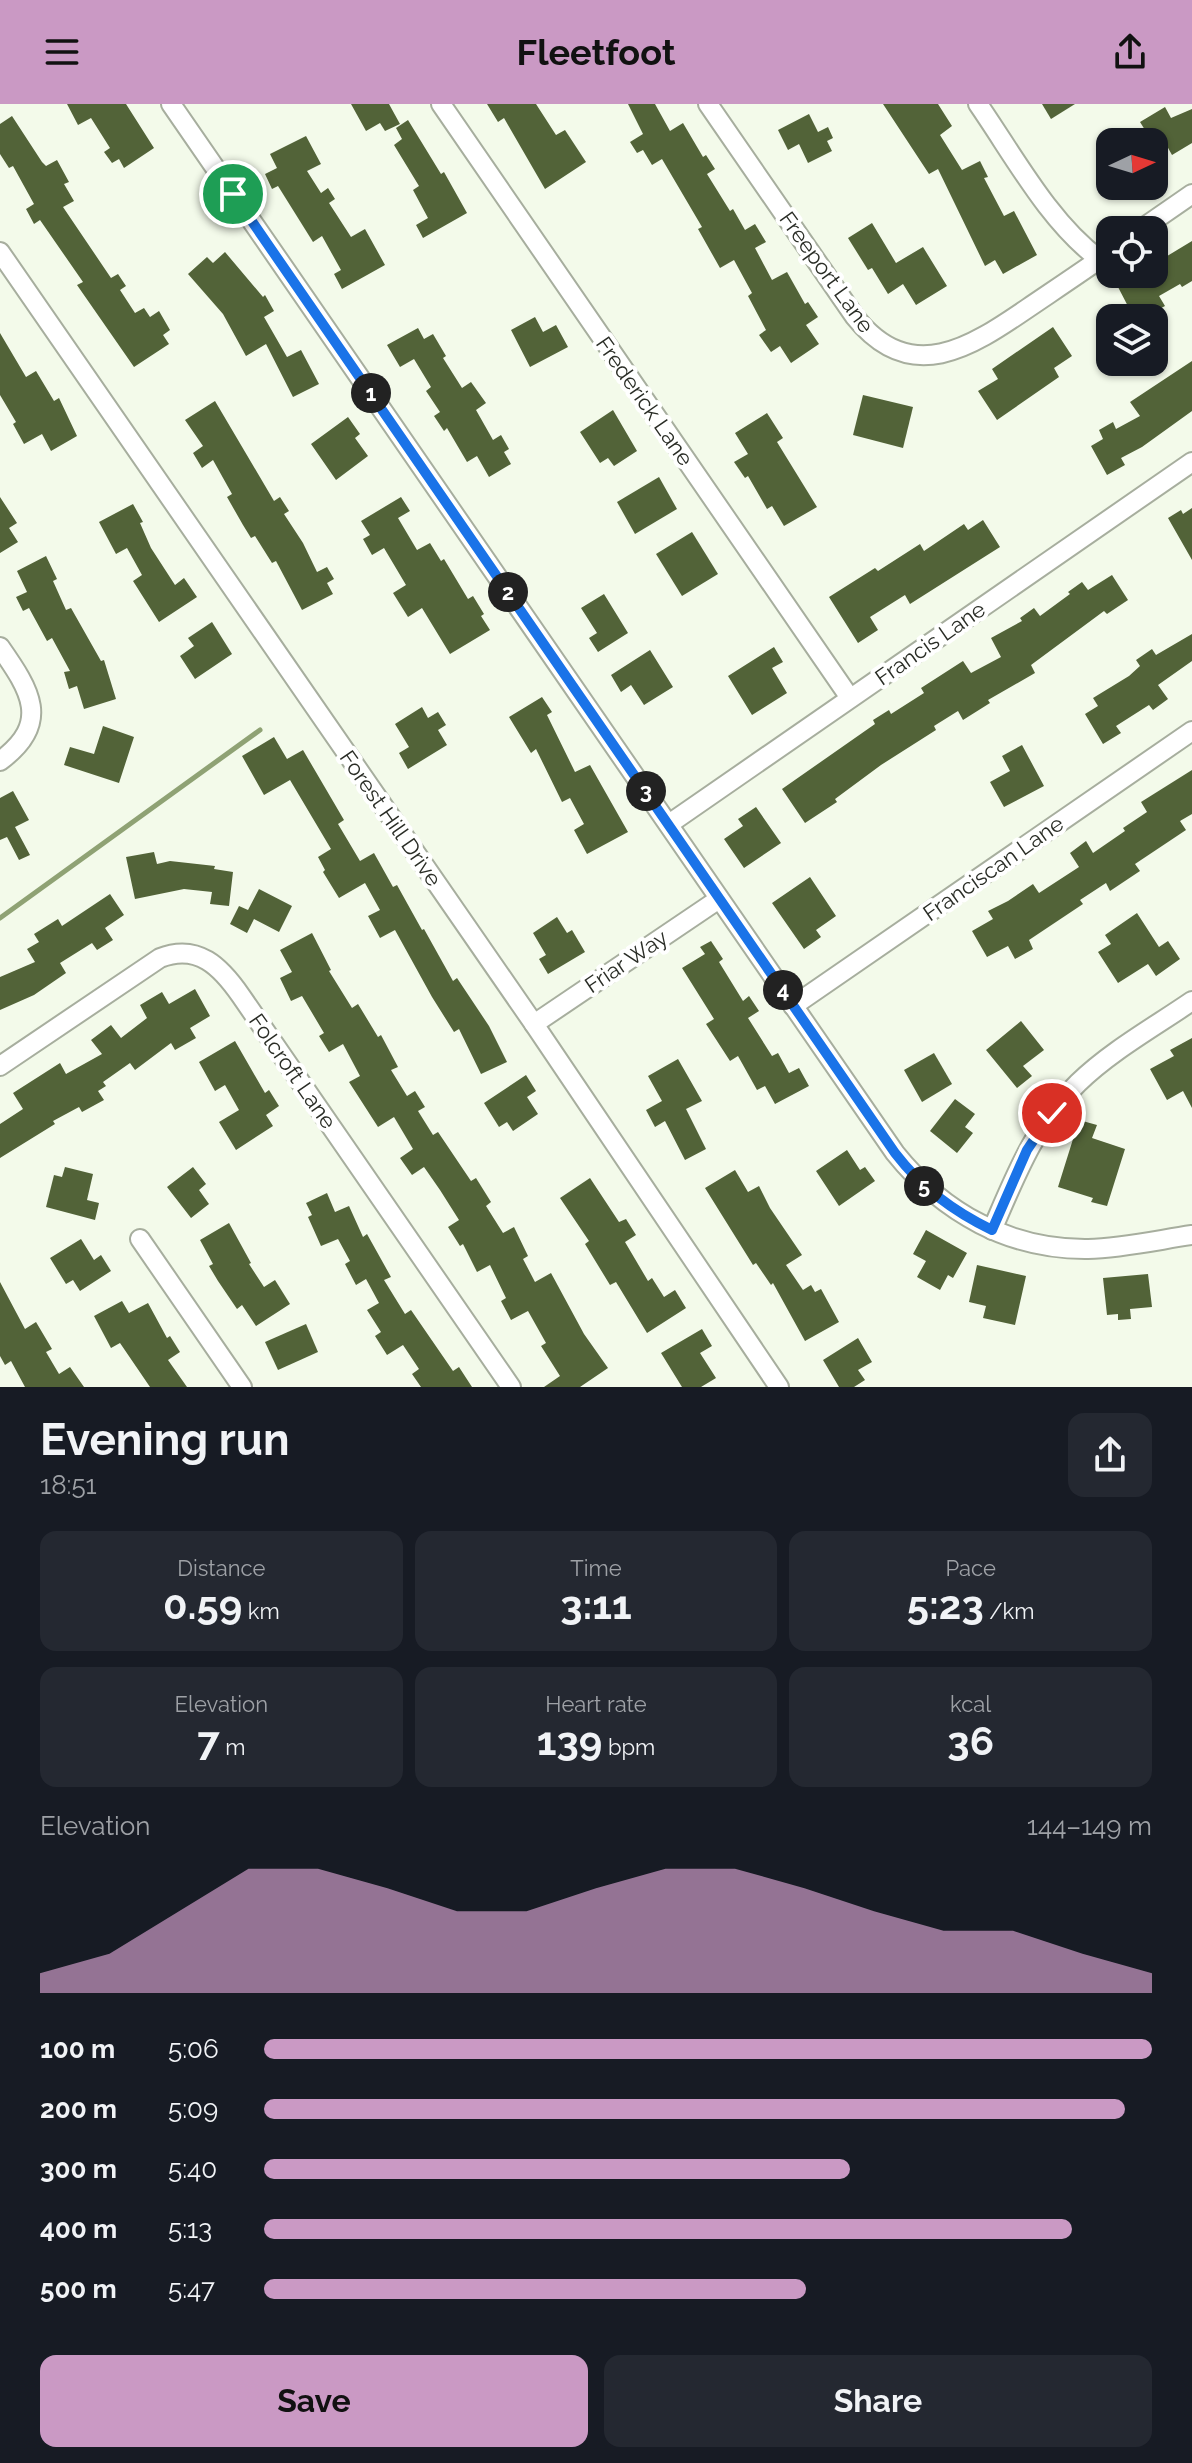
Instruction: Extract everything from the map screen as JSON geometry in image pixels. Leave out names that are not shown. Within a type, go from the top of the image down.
[{"type":"street","points":[[171,104],[793,1006],[917,1180],[957,1212],[992,1230],[1030,1243],[1067,1249],[1104,1248],[1192,1235]]},
{"type":"street","name":"Frederick Lane","points":[[441,104],[850,698]]},
{"type":"street","name":"Freeport Lane","points":[[708,104],[855,317],[871,335],[907,353],[933,355],[957,350],[990,334],[1096,261]]},
{"type":"street","points":[[978,104],[1062,225],[1080,245],[1096,252]]},
{"type":"street","points":[[1160,216],[1192,194]]},
{"type":"street","name":"Forest Hill Drive","points":[[0,252],[534,1024],[776,1386]]},
{"type":"street","name":"Francis Lane","points":[[669,824],[1192,462]]},
{"type":"street","points":[[0,647],[27,690],[32,716],[24,739],[0,761]]},
{"type":"street","name":"Franciscan Lane","points":[[793,1006],[1192,731]]},
{"type":"street","name":"Friar Way","points":[[534,1024],[719,899]]},
{"type":"street","name":"Folcroft Lane","points":[[0,1066],[160,958],[188,953],[213,962],[233,984],[511,1387]]},
{"type":"street","points":[[992,1230],[1027,1150],[1070,1091],[1098,1066],[1192,1001]]},
{"type":"street","points":[[140,1239],[242,1387]]},
{"type":"building","points":[[67,104],[126,104],[154,148],[124,168],[119,159],[112,163],[104,152],[110,148],[91,118],[78,125]]},
{"type":"building","points":[[351,104],[389,104],[400,124],[385,131],[380,123],[366,131]]},
{"type":"building","points":[[487,104],[536,104],[556,135],[565,130],[586,162],[545,189],[504,118],[498,122]]},
{"type":"building","points":[[628,104],[655,104],[670,131],[683,123],[703,157],[706,155],[715,169],[707,174],[730,211],[733,209],[745,230],[755,224],[766,242],[755,248],[772,280],[787,272],[805,304],[808,302],[818,317],[806,325],[819,344],[791,363],[780,346],[771,352],[759,335],[766,330],[748,296],[752,293],[734,260],[720,268],[698,229],[702,227],[662,159],[652,165],[643,150],[637,153],[630,142],[643,134]]},
{"type":"building","points":[[883,104],[938,104],[952,126],[940,135],[962,170],[980,161],[988,177],[984,178],[1004,216],[1014,211],[1037,255],[1003,274],[995,260],[985,266],[938,169],[929,174]]},
{"type":"building","points":[[1042,104],[1075,104],[1051,119]]},
{"type":"building","points":[[1165,107],[1171,118],[1192,109],[1192,143],[1172,155],[1168,148],[1168,128],[1144,128],[1140,122]]},
{"type":"building","points":[[809,114],[818,132],[828,127],[833,138],[827,141],[832,151],[808,163],[799,144],[788,150],[778,130]]},
{"type":"building","points":[[12,116],[46,166],[57,160],[69,182],[64,184],[74,201],[63,207],[111,278],[118,274],[126,286],[120,290],[135,313],[144,308],[150,317],[159,311],[170,330],[163,335],[169,344],[134,367],[77,285],[83,282],[40,220],[34,224],[26,209],[34,204],[13,166],[9,168],[0,154],[0,124]]},
{"type":"building","points":[[408,120],[441,174],[444,172],[467,213],[423,238],[416,225],[428,218],[413,190],[419,186],[394,145],[402,139],[396,128]]},
{"type":"building","points":[[306,136],[321,164],[307,171],[321,193],[328,188],[335,199],[329,203],[351,237],[365,229],[385,265],[342,289],[334,274],[341,270],[322,236],[313,242],[278,186],[272,189],[265,174],[277,168],[270,154]]},
{"type":"building","points":[[872,223],[896,263],[923,247],[947,286],[916,305],[903,284],[888,294],[848,238]]},
{"type":"building","points":[[1192,241],[1192,281],[1159,296],[1164,304],[1127,304],[1119,288],[1168,288],[1168,256]]},
{"type":"building","points":[[225,252],[263,297],[265,295],[274,311],[264,317],[287,357],[301,350],[319,384],[293,397],[266,344],[246,356],[223,314],[188,274],[207,257],[213,263]]},
{"type":"building","points":[[535,317],[543,332],[556,325],[568,347],[530,367],[511,330]]},
{"type":"building","points":[[1053,327],[1072,356],[1054,368],[1059,377],[997,420],[978,391],[998,379],[992,369]]},
{"type":"building","points":[[418,328],[424,339],[433,334],[446,356],[443,358],[462,388],[471,382],[486,403],[476,410],[493,440],[501,435],[509,449],[504,452],[511,464],[489,477],[477,456],[467,462],[447,428],[444,431],[434,416],[440,412],[426,391],[431,387],[414,359],[400,367],[387,345]]},
{"type":"building","points":[[0,333],[26,377],[36,371],[54,401],[59,398],[77,436],[51,451],[42,434],[24,444],[13,424],[16,422],[0,395]]},
{"type":"building","points":[[1192,361],[1192,411],[1142,447],[1121,458],[1125,465],[1107,475],[1091,446],[1103,439],[1099,430],[1113,422],[1116,429],[1140,416],[1130,402]]},
{"type":"building","points":[[863,395],[913,407],[903,448],[853,435]]},
{"type":"building","points":[[215,401],[274,501],[280,497],[289,511],[284,514],[317,572],[327,567],[334,579],[327,583],[333,594],[302,610],[276,561],[272,563],[255,536],[251,538],[243,525],[227,497],[232,494],[213,460],[202,468],[193,453],[203,446],[185,420]]},
{"type":"building","points":[[613,410],[637,451],[614,466],[608,458],[600,463],[580,432]]},
{"type":"building","points":[[767,413],[783,438],[777,442],[817,507],[784,526],[772,506],[767,509],[748,476],[745,478],[734,462],[748,454],[735,433]]},
{"type":"building","points":[[348,417],[360,434],[355,438],[368,456],[336,480],[311,444]]},
{"type":"building","points":[[659,477],[677,509],[635,534],[617,502]]},
{"type":"building","points":[[0,497],[17,523],[9,528],[18,542],[0,553]]},
{"type":"building","points":[[401,497],[410,511],[398,518],[417,550],[430,543],[441,561],[444,559],[468,599],[473,596],[490,630],[450,654],[422,608],[408,617],[393,593],[406,585],[384,548],[372,555],[363,539],[370,535],[361,521]]},
{"type":"building","points":[[133,504],[143,522],[140,523],[151,548],[175,585],[184,578],[197,597],[159,622],[133,581],[142,575],[127,548],[116,554],[99,522]]},
{"type":"building","points":[[1192,508],[1192,560],[1168,518]]},
{"type":"building","points":[[983,520],[1000,547],[910,604],[905,595],[870,617],[878,630],[858,643],[829,597],[920,544],[924,551],[964,524],[968,530]]},
{"type":"building","points":[[692,532],[718,574],[682,596],[656,554]]},
{"type":"building","points":[[46,556],[66,610],[71,608],[101,661],[104,660],[116,699],[84,709],[77,686],[69,689],[64,672],[70,671],[52,638],[47,641],[29,608],[23,611],[16,597],[27,592],[17,571]]},
{"type":"building","points":[[1112,575],[1128,600],[1107,614],[1104,611],[1031,665],[1035,673],[988,700],[990,703],[963,720],[958,711],[934,726],[936,730],[881,765],[835,799],[837,802],[805,823],[782,789],[875,724],[873,720],[889,710],[891,714],[924,693],[921,688],[963,661],[971,673],[1001,657],[991,638],[1022,621],[1020,618],[1034,608],[1040,616],[1082,582],[1088,590]]},
{"type":"building","points":[[604,594],[628,633],[598,652],[589,638],[597,633],[581,608]]},
{"type":"building","points":[[212,622],[232,654],[195,679],[180,656],[194,646],[188,638]]},
{"type":"building","points":[[1192,634],[1192,661],[1158,685],[1168,699],[1153,710],[1149,705],[1116,726],[1121,733],[1103,744],[1085,714],[1098,706],[1093,698],[1129,676],[1140,666],[1136,660],[1152,649],[1156,655]]},
{"type":"building","points":[[774,647],[783,662],[772,668],[787,693],[752,715],[728,676]]},
{"type":"building","points":[[650,650],[673,687],[644,705],[631,685],[621,692],[611,675]]},
{"type":"building","points":[[542,697],[552,712],[547,715],[575,772],[590,765],[628,832],[587,854],[574,830],[584,824],[570,798],[562,802],[536,749],[531,753],[509,717]]},
{"type":"building","points":[[422,707],[428,718],[438,712],[446,725],[438,730],[447,745],[408,769],[399,753],[409,747],[395,724]]},
{"type":"building","points":[[103,726],[134,737],[119,783],[64,765],[70,747],[94,754]]},
{"type":"building","points":[[274,737],[287,759],[303,750],[344,820],[338,824],[360,861],[374,853],[393,887],[397,885],[453,981],[457,978],[489,1026],[507,1062],[481,1074],[459,1029],[454,1032],[395,930],[380,938],[368,916],[380,910],[365,883],[339,898],[318,857],[331,849],[290,780],[264,795],[242,756]]},
{"type":"building","points":[[1022,745],[1044,786],[1004,807],[990,782],[1010,771],[1002,756]]},
{"type":"building","points":[[1192,770],[1192,814],[1180,821],[1186,830],[1135,864],[1140,871],[1110,891],[1106,883],[1080,900],[1083,904],[1029,940],[1033,949],[1015,959],[1008,946],[987,957],[972,931],[993,919],[988,911],[1033,884],[1039,893],[1079,867],[1070,853],[1086,841],[1093,853],[1147,812],[1141,802]]},
{"type":"building","points":[[13,791],[29,820],[15,827],[30,855],[19,860],[7,837],[0,840],[0,798]]},
{"type":"building","points":[[756,807],[781,843],[744,868],[724,839],[743,826],[738,819]]},
{"type":"building","points":[[154,852],[157,864],[170,861],[215,866],[214,869],[233,872],[229,906],[210,904],[212,892],[184,889],[135,899],[126,857]]},
{"type":"building","points":[[810,877],[836,916],[816,930],[821,937],[804,949],[772,903]]},
{"type":"building","points":[[259,889],[292,906],[279,932],[254,919],[247,933],[230,924],[239,906],[248,910]]},
{"type":"building","points":[[110,894],[124,915],[105,928],[113,940],[97,950],[92,943],[60,963],[66,973],[34,995],[0,1010],[0,977],[35,962],[27,949],[39,942],[34,934],[58,919],[62,926]]},
{"type":"building","points":[[1137,913],[1159,947],[1168,941],[1180,959],[1156,976],[1148,964],[1118,983],[1098,952],[1111,944],[1105,935]]},
{"type":"building","points":[[557,917],[567,933],[572,930],[585,952],[548,974],[539,959],[546,955],[533,933]]},
{"type":"building","points":[[312,933],[329,971],[352,1008],[358,1004],[378,1037],[381,1035],[398,1067],[391,1070],[407,1096],[415,1091],[425,1107],[418,1111],[433,1135],[438,1132],[471,1181],[476,1178],[491,1202],[486,1206],[503,1233],[514,1227],[528,1256],[523,1259],[535,1282],[551,1273],[584,1334],[608,1368],[580,1387],[544,1387],[560,1376],[541,1346],[546,1343],[528,1311],[511,1320],[501,1301],[506,1298],[490,1265],[477,1272],[463,1244],[460,1246],[448,1227],[459,1220],[440,1190],[424,1167],[412,1175],[400,1158],[413,1149],[394,1117],[378,1127],[349,1082],[360,1076],[343,1044],[329,1052],[319,1036],[324,1033],[302,996],[291,1001],[280,978],[292,972],[280,950]]},
{"type":"building","points":[[711,941],[723,959],[719,962],[743,1001],[749,996],[759,1011],[748,1018],[772,1056],[778,1053],[789,1073],[799,1068],[809,1086],[775,1104],[765,1086],[757,1090],[738,1056],[730,1061],[706,1024],[714,1019],[682,968],[705,954],[700,947]]},
{"type":"building","points":[[195,989],[210,1016],[190,1028],[196,1038],[175,1050],[171,1043],[135,1070],[130,1063],[103,1082],[106,1086],[98,1091],[104,1100],[82,1112],[79,1107],[53,1121],[55,1124],[0,1158],[0,1124],[23,1109],[13,1093],[60,1063],[66,1074],[102,1054],[91,1040],[111,1025],[121,1038],[147,1018],[140,1005],[162,992],[169,1004]]},
{"type":"building","points":[[1021,1021],[1044,1050],[1023,1066],[1032,1076],[1017,1088],[986,1050]]},
{"type":"building","points":[[1192,1038],[1192,1108],[1183,1091],[1167,1100],[1150,1069],[1174,1056],[1170,1050]]},
{"type":"building","points":[[235,1041],[265,1093],[269,1090],[279,1106],[266,1115],[273,1126],[236,1150],[219,1122],[239,1110],[225,1085],[215,1091],[199,1062]]},
{"type":"building","points":[[934,1053],[952,1084],[922,1102],[904,1070]]},
{"type":"building","points":[[678,1059],[702,1101],[686,1109],[706,1149],[685,1160],[665,1121],[655,1127],[646,1110],[662,1101],[648,1076]]},
{"type":"building","points":[[526,1075],[536,1091],[527,1097],[538,1114],[513,1131],[507,1122],[499,1127],[484,1103]]},
{"type":"building","points":[[955,1099],[975,1114],[965,1127],[973,1133],[957,1153],[930,1131]]},
{"type":"building","points":[[1079,1120],[1097,1125],[1092,1138],[1125,1149],[1107,1206],[1058,1187]]},
{"type":"building","points":[[847,1150],[860,1170],[865,1167],[875,1181],[839,1206],[816,1171]]},
{"type":"building","points":[[65,1167],[93,1174],[87,1200],[99,1203],[95,1220],[46,1207],[54,1175],[62,1177]]},
{"type":"building","points":[[193,1167],[206,1184],[199,1190],[209,1204],[191,1218],[167,1187]]},
{"type":"building","points":[[735,1170],[748,1192],[759,1186],[802,1255],[786,1265],[803,1290],[811,1285],[815,1292],[821,1289],[839,1322],[805,1341],[773,1283],[771,1285],[756,1263],[753,1265],[705,1188]]},
{"type":"building","points":[[590,1178],[619,1222],[626,1219],[636,1235],[625,1242],[648,1281],[652,1278],[664,1297],[675,1290],[686,1308],[647,1333],[616,1282],[610,1285],[585,1244],[589,1241],[560,1198]]},
{"type":"building","points":[[327,1193],[335,1212],[349,1206],[363,1237],[367,1234],[391,1277],[384,1280],[405,1314],[411,1310],[453,1371],[459,1367],[472,1387],[421,1387],[412,1374],[419,1369],[403,1345],[387,1355],[375,1336],[381,1332],[367,1310],[379,1303],[366,1279],[356,1285],[345,1264],[350,1261],[338,1239],[321,1246],[308,1217],[312,1215],[306,1203]]},
{"type":"building","points":[[229,1223],[264,1287],[275,1280],[290,1304],[256,1326],[242,1305],[237,1309],[218,1281],[200,1240]]},
{"type":"building","points":[[926,1230],[967,1253],[953,1278],[948,1275],[940,1290],[917,1277],[926,1261],[913,1254]]},
{"type":"building","points":[[81,1239],[94,1260],[101,1255],[111,1271],[80,1291],[73,1280],[66,1284],[50,1258]]},
{"type":"building","points":[[977,1265],[1026,1276],[1015,1325],[983,1318],[986,1306],[969,1302]]},
{"type":"building","points":[[1148,1274],[1152,1307],[1130,1309],[1131,1319],[1118,1320],[1118,1314],[1107,1315],[1103,1278]]},
{"type":"building","points":[[0,1282],[25,1329],[36,1322],[52,1349],[46,1352],[59,1374],[70,1367],[84,1387],[25,1387],[11,1361],[5,1365],[0,1356]]},
{"type":"building","points":[[122,1301],[129,1313],[148,1303],[167,1338],[170,1336],[180,1352],[168,1360],[187,1387],[150,1387],[120,1343],[111,1348],[94,1316]]},
{"type":"building","points":[[306,1324],[318,1352],[278,1370],[265,1342]]},
{"type":"building","points":[[702,1329],[712,1346],[700,1353],[716,1378],[701,1387],[682,1387],[661,1353]]},
{"type":"building","points":[[858,1338],[872,1362],[858,1370],[865,1380],[854,1387],[839,1387],[823,1360]]},
{"type":"waterway","points":[[0,918],[260,730]]},
{"type":"route","points":[[233,194],[895,1153],[917,1180],[957,1212],[992,1230],[1027,1150],[1052,1113]]}]
